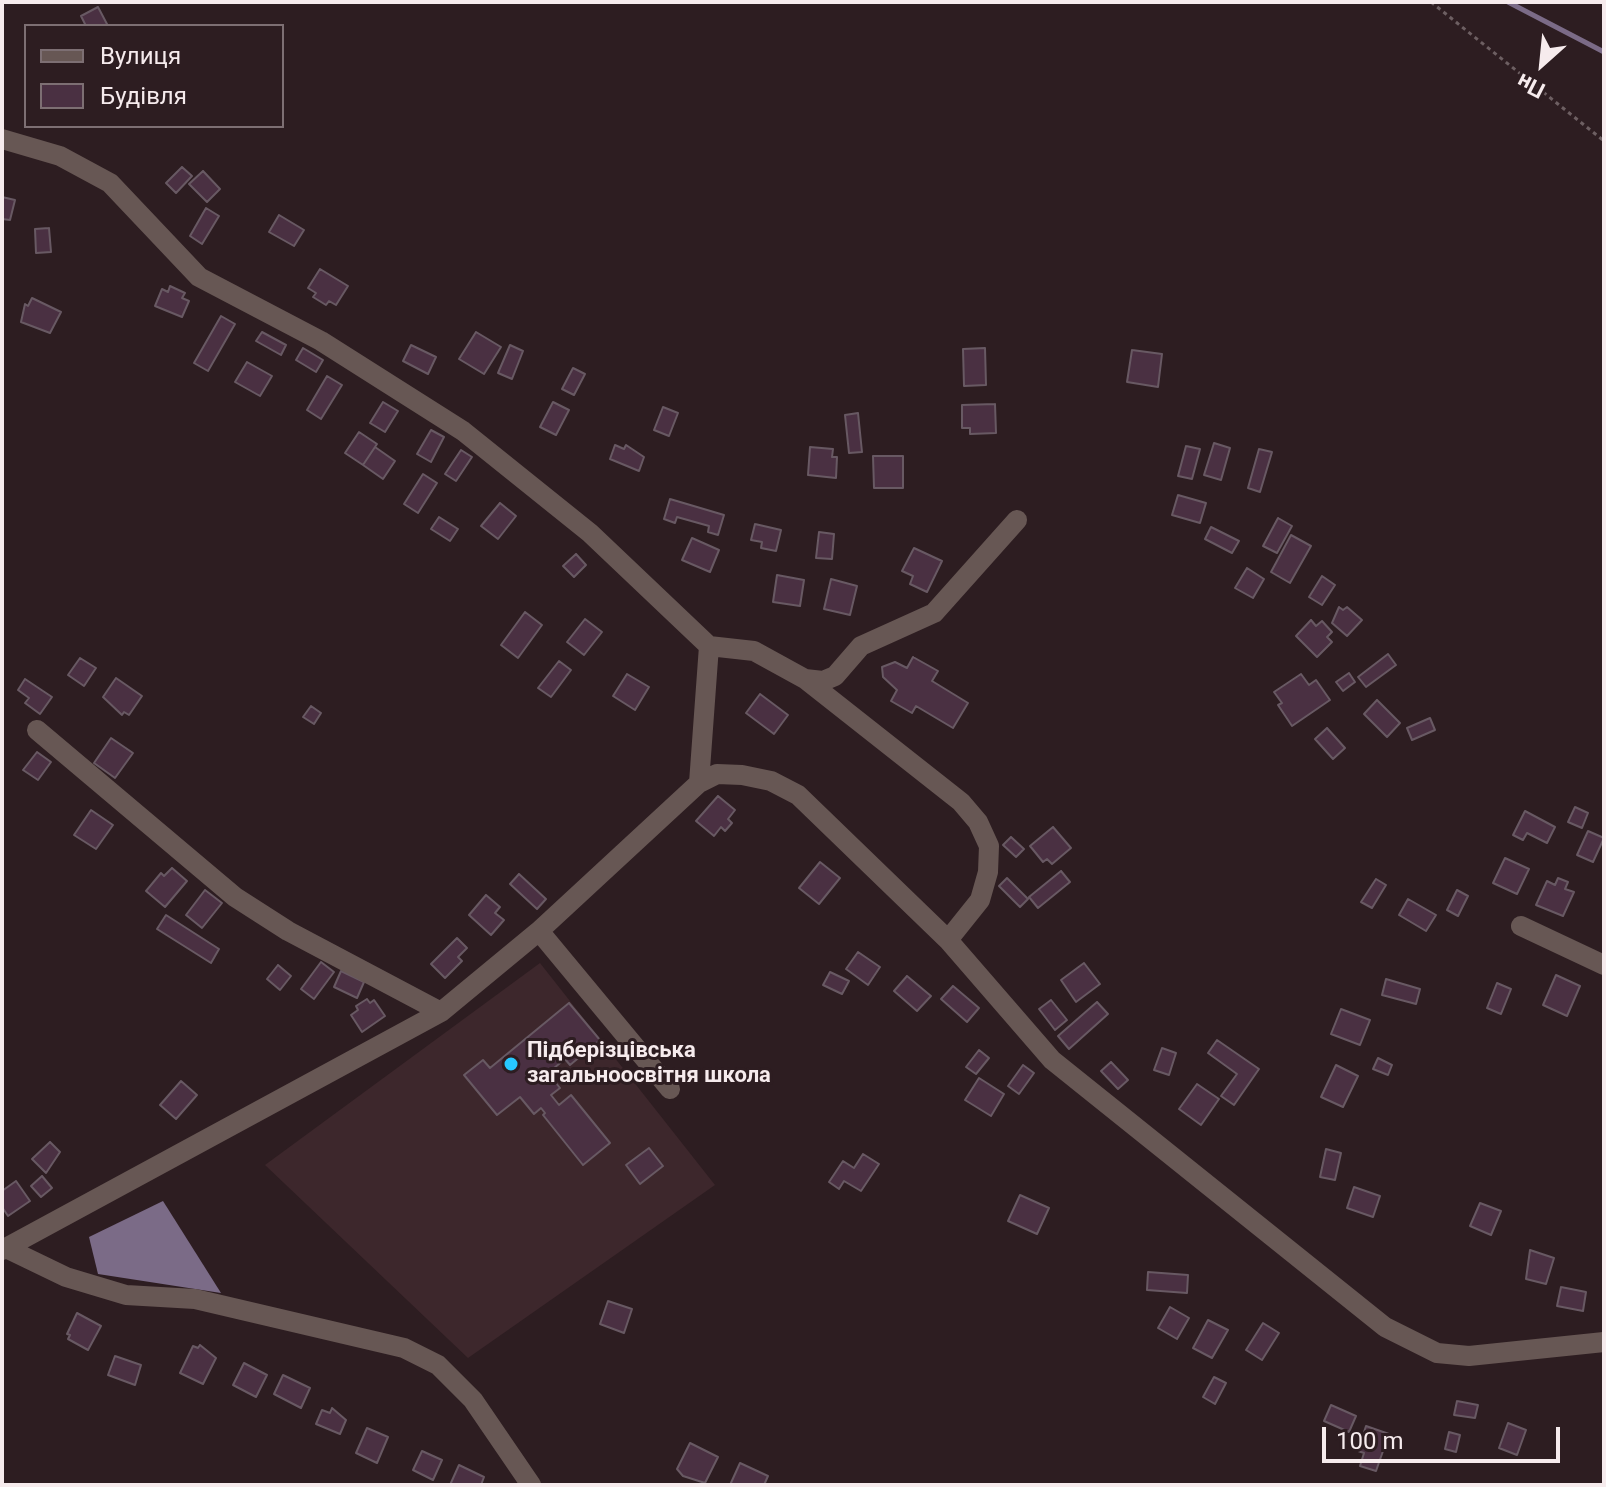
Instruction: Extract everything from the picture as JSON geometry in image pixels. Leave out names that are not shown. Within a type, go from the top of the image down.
[{"type":"street","points":[[2,139],[60,156],[110,183],[199,277],[321,341],[463,431],[590,533],[709,646],[754,651],[805,679],[961,802],[978,822],[989,846],[988,872],[980,900],[948,940]]},
{"type":"street","points":[[805,679],[823,681],[835,676],[861,646],[934,613],[1017,520]]},
{"type":"street","points":[[699,783],[709,646]]},
{"type":"street","points":[[37,730],[235,897],[288,931],[441,1012]]},
{"type":"street","points":[[5,1249],[441,1012],[539,931],[699,783],[717,774],[742,775],[771,781],[798,795],[948,940],[1052,1060],[1385,1327],[1437,1353],[1469,1356],[1604,1342]]},
{"type":"street","points":[[1521,926],[1604,965]]},
{"type":"street","points":[[539,931],[670,1089]]},
{"type":"street","points":[[5,1249],[66,1277],[126,1295],[195,1299],[404,1348],[438,1365],[473,1400],[531,1485]]},
{"type":"path","points":[[1431,2],[1604,141]]},
{"type":"shaded area","name":"Підберізцівська загальноосвітня школа","points":[[540,963],[715,1185],[468,1358],[265,1165]]},
{"type":"shaded area","points":[[163,1201],[221,1293],[98,1274],[89,1237]]},
{"type":"building","points":[[98,7],[107,24],[85,24],[81,16]]},
{"type":"building","points":[[182,167],[192,176],[176,193],[166,183]]},
{"type":"building","points":[[203,171],[220,189],[207,202],[189,184]]},
{"type":"building","points":[[2,197],[15,200],[10,220],[2,219]]},
{"type":"building","points":[[206,208],[219,216],[202,244],[190,236]]},
{"type":"building","points":[[279,215],[304,230],[294,246],[269,232]]},
{"type":"building","points":[[49,228],[51,252],[36,253],[35,229]]},
{"type":"building","points":[[320,269],[348,286],[336,305],[329,301],[326,305],[313,297],[316,293],[308,288]]},
{"type":"building","points":[[170,286],[185,293],[182,298],[189,301],[182,317],[155,306],[162,289],[168,292]]},
{"type":"building","points":[[32,298],[61,312],[50,333],[21,322],[25,304],[28,306]]},
{"type":"building","points":[[221,316],[235,324],[208,371],[194,363]]},
{"type":"building","points":[[262,332],[286,345],[281,355],[256,341]]},
{"type":"building","points":[[476,332],[501,347],[484,374],[459,359]]},
{"type":"building","points":[[411,345],[436,357],[428,374],[403,361]]},
{"type":"building","points":[[510,345],[523,351],[512,379],[498,373]]},
{"type":"building","points":[[303,348],[323,360],[316,372],[296,360]]},
{"type":"building","points":[[985,348],[986,385],[964,386],[963,349]]},
{"type":"building","points":[[1132,350],[1162,354],[1158,387],[1127,382]]},
{"type":"building","points":[[247,362],[272,376],[260,396],[235,382]]},
{"type":"building","points":[[573,368],[585,374],[574,395],[562,389]]},
{"type":"building","points":[[327,376],[342,385],[321,419],[307,410]]},
{"type":"building","points":[[383,402],[398,411],[385,432],[370,423]]},
{"type":"building","points":[[553,402],[569,410],[556,435],[540,427]]},
{"type":"building","points":[[995,404],[996,433],[970,434],[970,428],[962,428],[962,405]]},
{"type":"building","points":[[663,407],[678,413],[669,436],[654,430]]},
{"type":"building","points":[[858,413],[862,452],[849,453],[845,415]]},
{"type":"building","points":[[431,430],[444,437],[431,462],[417,454]]},
{"type":"building","points":[[359,432],[377,444],[363,465],[345,453]]},
{"type":"building","points":[[1214,443],[1230,448],[1221,480],[1204,475]]},
{"type":"building","points":[[615,445],[624,449],[626,445],[644,457],[639,471],[610,459]]},
{"type":"building","points":[[1186,446],[1200,449],[1192,479],[1178,476]]},
{"type":"building","points":[[375,447],[395,461],[383,479],[363,465]]},
{"type":"building","points":[[810,447],[833,449],[832,457],[837,457],[836,478],[808,475]]},
{"type":"building","points":[[1259,449],[1272,452],[1260,492],[1248,488]]},
{"type":"building","points":[[461,450],[472,457],[456,481],[445,474]]},
{"type":"building","points":[[873,456],[903,456],[903,488],[874,488]]},
{"type":"building","points":[[423,474],[437,483],[418,513],[404,504]]},
{"type":"building","points":[[1178,495],[1206,503],[1200,523],[1172,515]]},
{"type":"building","points":[[670,499],[724,515],[718,535],[708,532],[709,526],[677,517],[675,523],[664,519]]},
{"type":"building","points":[[500,503],[516,516],[498,539],[481,526]]},
{"type":"building","points":[[439,517],[458,529],[450,541],[431,529]]},
{"type":"building","points":[[1278,518],[1292,526],[1277,553],[1263,546]]},
{"type":"building","points":[[755,524],[781,530],[776,551],[761,548],[762,542],[751,540]]},
{"type":"building","points":[[1211,527],[1239,541],[1232,553],[1205,539]]},
{"type":"building","points":[[819,532],[834,534],[832,559],[816,558]]},
{"type":"building","points":[[1291,535],[1311,546],[1290,583],[1271,572]]},
{"type":"building","points":[[692,538],[719,550],[710,572],[682,560]]},
{"type":"building","points":[[914,548],[942,561],[927,592],[910,584],[913,576],[902,571]]},
{"type":"building","points":[[576,554],[586,565],[574,577],[563,566]]},
{"type":"building","points":[[1247,568],[1264,579],[1253,598],[1235,588]]},
{"type":"building","points":[[777,575],[804,580],[800,606],[773,602]]},
{"type":"building","points":[[1322,576],[1335,585],[1322,605],[1309,597]]},
{"type":"building","points":[[831,579],[857,586],[850,615],[824,609]]},
{"type":"building","points":[[1339,607],[1343,610],[1347,607],[1362,620],[1347,636],[1332,623]]},
{"type":"building","points":[[525,612],[542,625],[518,658],[501,645]]},
{"type":"building","points":[[585,619],[602,632],[584,655],[567,642]]},
{"type":"building","points":[[1311,620],[1316,626],[1322,621],[1332,632],[1327,637],[1332,642],[1317,657],[1296,636]]},
{"type":"building","points":[[1388,654],[1396,665],[1366,687],[1358,677]]},
{"type":"building","points":[[913,657],[938,671],[932,681],[968,703],[953,728],[916,706],[912,713],[891,701],[897,690],[883,677],[882,667],[895,662],[907,668]]},
{"type":"building","points":[[80,658],[96,668],[84,686],[68,675]]},
{"type":"building","points":[[559,661],[571,670],[551,697],[538,688]]},
{"type":"building","points":[[1349,673],[1355,682],[1343,691],[1336,682]]},
{"type":"building","points":[[627,674],[649,687],[635,710],[613,696]]},
{"type":"building","points":[[1301,674],[1309,685],[1316,680],[1330,700],[1292,726],[1278,705],[1282,703],[1274,692]]},
{"type":"building","points":[[116,678],[142,696],[129,715],[124,712],[122,715],[103,697]]},
{"type":"building","points":[[25,679],[52,697],[40,714],[25,703],[29,698],[18,690]]},
{"type":"building","points":[[760,694],[788,715],[774,734],[746,713]]},
{"type":"building","points":[[1377,700],[1400,723],[1387,737],[1364,714]]},
{"type":"building","points":[[311,706],[321,713],[314,724],[303,717]]},
{"type":"building","points":[[1430,718],[1435,730],[1412,740],[1407,728]]},
{"type":"building","points":[[1327,728],[1345,748],[1333,759],[1315,739]]},
{"type":"building","points":[[111,738],[133,753],[115,778],[94,763]]},
{"type":"building","points":[[37,752],[51,762],[38,780],[23,770]]},
{"type":"building","points":[[718,796],[735,810],[728,819],[732,823],[725,831],[721,827],[714,836],[696,821]]},
{"type":"building","points":[[1575,807],[1588,813],[1582,828],[1568,822]]},
{"type":"building","points":[[91,810],[113,825],[96,849],[74,835]]},
{"type":"building","points":[[1525,811],[1555,827],[1547,843],[1527,833],[1523,840],[1513,835]]},
{"type":"building","points":[[1053,827],[1071,848],[1052,864],[1047,859],[1043,862],[1030,846]]},
{"type":"building","points":[[1588,831],[1604,838],[1593,862],[1577,855]]},
{"type":"building","points":[[1011,837],[1024,849],[1016,857],[1003,845]]},
{"type":"building","points":[[1505,858],[1529,869],[1517,894],[1493,883]]},
{"type":"building","points":[[820,862],[840,878],[819,904],[799,888]]},
{"type":"building","points":[[172,868],[187,881],[165,907],[146,891],[161,873],[164,876]]},
{"type":"building","points":[[1061,871],[1070,882],[1038,908],[1029,897]]},
{"type":"building","points":[[519,874],[546,899],[537,909],[510,884]]},
{"type":"building","points":[[1007,878],[1028,899],[1020,907],[999,886]]},
{"type":"building","points":[[1558,878],[1568,882],[1565,889],[1574,892],[1563,916],[1536,905],[1547,881],[1555,885]]},
{"type":"building","points":[[1376,879],[1386,885],[1372,908],[1361,902]]},
{"type":"building","points":[[205,890],[222,903],[202,928],[186,915]]},
{"type":"building","points":[[1457,890],[1468,896],[1458,916],[1447,910]]},
{"type":"building","points":[[486,895],[500,907],[495,913],[504,920],[491,935],[469,915]]},
{"type":"building","points":[[1408,899],[1436,915],[1426,931],[1399,915]]},
{"type":"building","points":[[166,915],[219,949],[211,963],[157,929]]},
{"type":"building","points":[[457,938],[467,948],[458,957],[462,961],[445,978],[431,964]]},
{"type":"building","points":[[858,952],[880,967],[868,985],[846,969]]},
{"type":"building","points":[[321,962],[334,972],[314,999],[301,989]]},
{"type":"building","points":[[1084,963],[1100,984],[1076,1002],[1061,980]]},
{"type":"building","points":[[278,965],[291,976],[280,990],[267,979]]},
{"type":"building","points":[[341,971],[364,982],[357,998],[334,987]]},
{"type":"building","points":[[830,972],[849,981],[842,994],[823,985]]},
{"type":"building","points":[[1556,975],[1580,986],[1567,1016],[1543,1005]]},
{"type":"building","points":[[907,976],[931,996],[917,1011],[894,991]]},
{"type":"building","points":[[1386,979],[1420,989],[1416,1004],[1382,995]]},
{"type":"building","points":[[1497,983],[1511,989],[1501,1014],[1487,1008]]},
{"type":"building","points":[[953,986],[979,1008],[967,1022],[941,999]]},
{"type":"building","points":[[367,999],[370,1003],[374,1000],[385,1016],[362,1032],[351,1015],[358,1010],[356,1006]]},
{"type":"building","points":[[1051,1000],[1067,1020],[1055,1030],[1039,1009]]},
{"type":"building","points":[[1097,1002],[1108,1014],[1069,1049],[1058,1036]]},
{"type":"building","points":[[569,1003],[600,1040],[570,1065],[565,1059],[548,1073],[560,1088],[551,1095],[559,1105],[571,1095],[610,1143],[583,1165],[543,1115],[545,1113],[541,1108],[534,1114],[520,1097],[497,1115],[464,1075],[483,1060],[490,1068]]},
{"type":"building","points":[[1341,1009],[1370,1020],[1360,1045],[1331,1034]]},
{"type":"building","points":[[1217,1040],[1259,1069],[1234,1105],[1221,1096],[1237,1074],[1208,1053]]},
{"type":"building","points":[[1162,1048],[1176,1053],[1169,1075],[1154,1070]]},
{"type":"building","points":[[979,1050],[989,1058],[976,1074],[966,1067]]},
{"type":"building","points":[[1378,1058],[1392,1065],[1388,1075],[1373,1069]]},
{"type":"building","points":[[1111,1062],[1128,1080],[1118,1089],[1101,1071]]},
{"type":"building","points":[[1023,1065],[1034,1073],[1019,1094],[1008,1086]]},
{"type":"building","points":[[1336,1065],[1358,1076],[1343,1107],[1321,1097]]},
{"type":"building","points":[[979,1078],[1004,1094],[991,1116],[965,1100]]},
{"type":"building","points":[[181,1081],[197,1095],[176,1119],[160,1105]]},
{"type":"building","points":[[1197,1084],[1219,1099],[1201,1125],[1179,1109]]},
{"type":"building","points":[[50,1142],[60,1152],[46,1173],[32,1159]]},
{"type":"building","points":[[649,1148],[663,1166],[640,1184],[626,1165]]},
{"type":"building","points":[[1326,1149],[1341,1153],[1335,1180],[1320,1177]]},
{"type":"building","points":[[863,1154],[879,1164],[861,1191],[844,1181],[839,1189],[829,1182],[843,1161],[854,1168]]},
{"type":"building","points":[[42,1176],[52,1188],[41,1197],[31,1186]]},
{"type":"building","points":[[16,1181],[30,1201],[8,1216],[2,1207],[2,1191]]},
{"type":"building","points":[[1354,1187],[1380,1196],[1373,1217],[1347,1208]]},
{"type":"building","points":[[1020,1195],[1049,1208],[1037,1234],[1008,1221]]},
{"type":"building","points":[[1480,1203],[1501,1211],[1491,1235],[1470,1226]]},
{"type":"building","points":[[1530,1250],[1554,1258],[1546,1284],[1526,1279]]},
{"type":"building","points":[[1148,1272],[1188,1275],[1187,1293],[1147,1290]]},
{"type":"building","points":[[1561,1287],[1586,1292],[1583,1311],[1557,1306]]},
{"type":"building","points":[[608,1301],[632,1309],[624,1333],[600,1324]]},
{"type":"building","points":[[1170,1307],[1189,1318],[1177,1339],[1158,1328]]},
{"type":"building","points":[[77,1313],[101,1326],[88,1350],[68,1339],[70,1335],[67,1334]]},
{"type":"building","points":[[1208,1320],[1228,1330],[1212,1358],[1193,1348]]},
{"type":"building","points":[[1263,1323],[1279,1333],[1262,1360],[1246,1350]]},
{"type":"building","points":[[200,1345],[216,1358],[203,1384],[180,1373],[193,1346],[198,1348]]},
{"type":"building","points":[[115,1356],[141,1365],[135,1385],[108,1375]]},
{"type":"building","points":[[244,1363],[267,1375],[256,1397],[233,1385]]},
{"type":"building","points":[[283,1375],[310,1388],[301,1408],[274,1394]]},
{"type":"building","points":[[1214,1377],[1226,1383],[1215,1404],[1203,1397]]},
{"type":"building","points":[[1457,1401],[1478,1405],[1475,1418],[1454,1415]]},
{"type":"building","points":[[1331,1405],[1356,1416],[1349,1432],[1324,1421]]},
{"type":"building","points":[[332,1408],[346,1420],[340,1434],[316,1424],[322,1410],[330,1413]]},
{"type":"building","points":[[1508,1423],[1526,1430],[1517,1455],[1499,1448]]},
{"type":"building","points":[[1366,1426],[1389,1434],[1376,1471],[1360,1466],[1364,1453],[1358,1451]]},
{"type":"building","points":[[367,1428],[388,1437],[377,1463],[356,1453]]},
{"type":"building","points":[[1449,1432],[1460,1435],[1456,1452],[1445,1449]]},
{"type":"building","points":[[690,1443],[718,1457],[705,1483],[683,1476],[677,1469]]},
{"type":"building","points":[[422,1451],[442,1460],[433,1480],[413,1470]]},
{"type":"building","points":[[740,1463],[768,1476],[764,1485],[730,1485]]},
{"type":"building","points":[[459,1465],[484,1477],[481,1485],[450,1485]]},
{"type":"waterway","points":[[1508,2],[1604,52]]},
{"type":"place","name":"Підберізцівська загальноосвітня школа","points":[[511,1064]]}]
